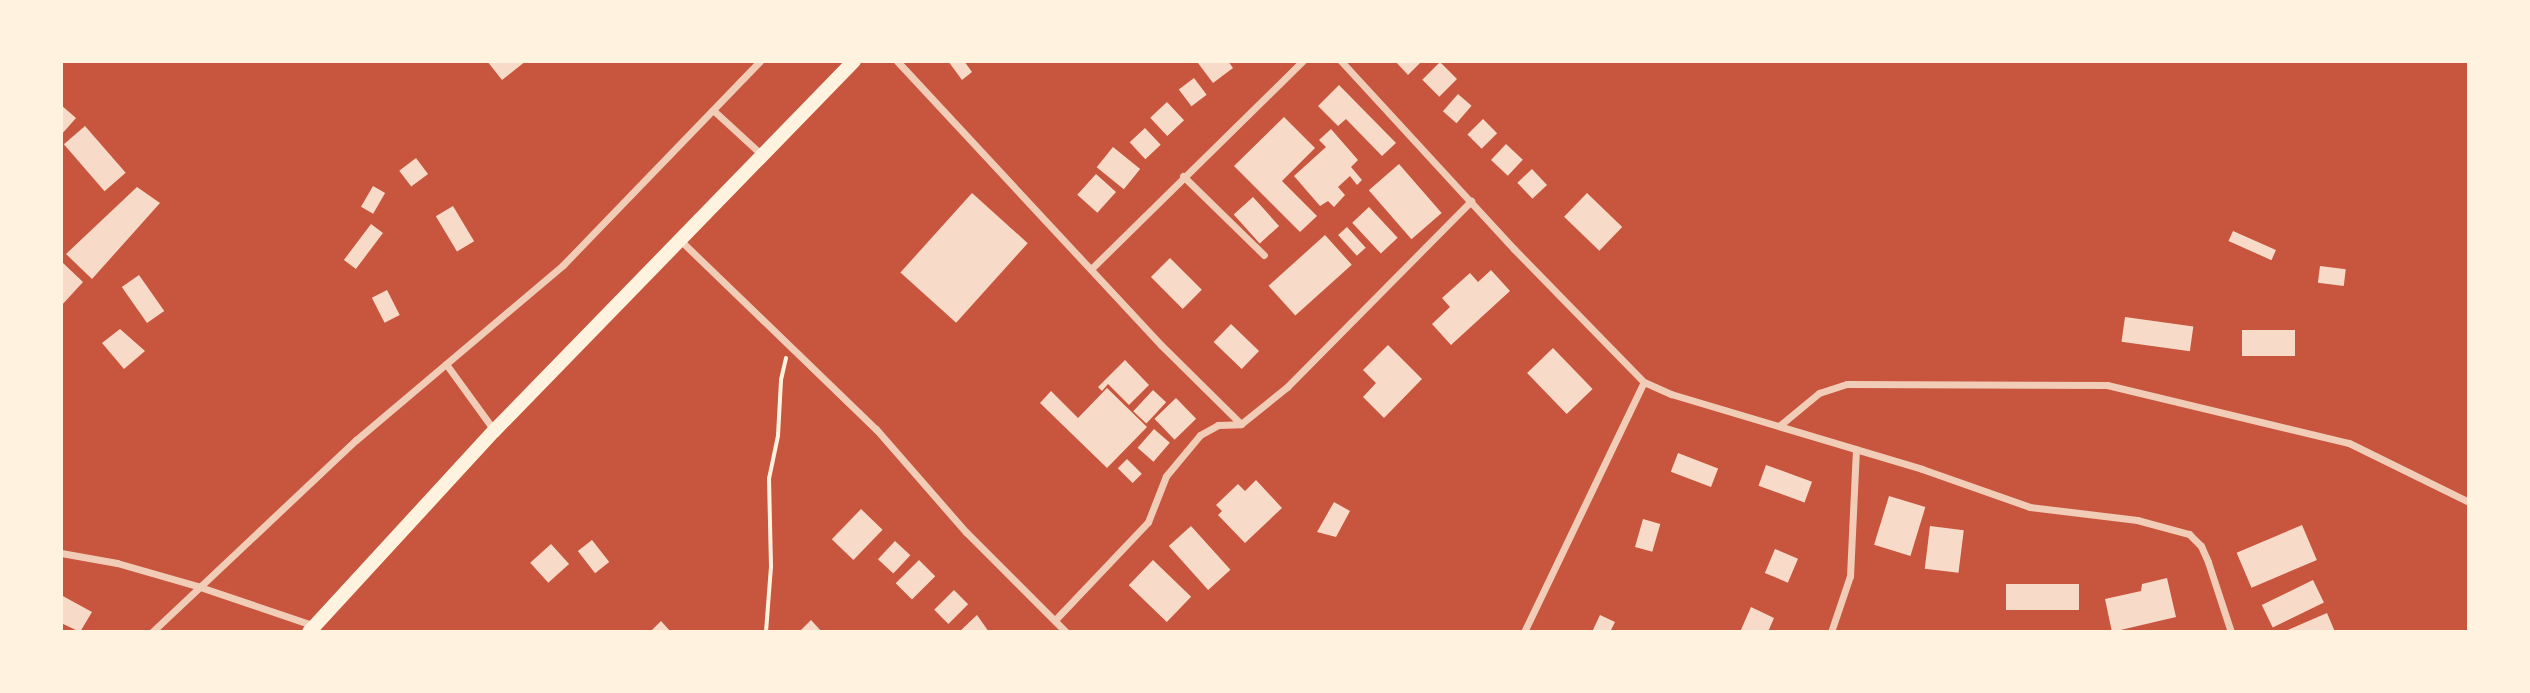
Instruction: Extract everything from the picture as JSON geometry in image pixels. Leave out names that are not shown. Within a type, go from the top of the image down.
[{"type":"highway","points":[[312,629],[494,431],[854,61]]},
{"type":"street","points":[[152,632],[197,586],[356,440],[563,265],[760,61]]},
{"type":"street","points":[[897,61],[1169,353],[1241,424]]},
{"type":"street","points":[[1091,269],[1303,61]]},
{"type":"street","points":[[1341,61],[1644,382],[1671,394],[1856,449],[2030,507],[2137,520],[2189,534],[2201,545],[2231,632]]},
{"type":"street","points":[[713,110],[763,156]]},
{"type":"street","points":[[1184,176],[1264,255]]},
{"type":"street","points":[[1055,621],[1148,522],[1166,476],[1182,453],[1200,435],[1218,425],[1241,424],[1287,387],[1471,201]]},
{"type":"street","points":[[681,241],[876,429],[966,532],[1066,632]]},
{"type":"street","points":[[446,363],[494,431]]},
{"type":"street","points":[[1524,632],[1644,382]]},
{"type":"street","points":[[1779,426],[1819,393],[1847,384],[2107,385],[2349,443],[2469,502]]},
{"type":"street","points":[[1831,632],[1850,576],[1856,449]]},
{"type":"street","points":[[61,553],[117,563],[197,586],[312,629]]},
{"type":"path","points":[[766,632],[771,567],[769,479],[778,436],[781,380],[791,346]]},
{"type":"building","points":[[487,61],[526,61],[502,80]]},
{"type":"building","points":[[948,61],[964,61],[972,72],[962,80]]},
{"type":"building","points":[[1228,61],[1233,68],[1213,83],[1198,63]]},
{"type":"building","points":[[1395,61],[1422,61],[1408,75]]},
{"type":"building","points":[[1440,62],[1457,79],[1439,97],[1422,80]]},
{"type":"building","points":[[1194,78],[1207,95],[1191,106],[1179,89]]},
{"type":"building","points":[[1339,85],[1396,143],[1382,156],[1346,119],[1338,126],[1318,106]]},
{"type":"building","points":[[1458,94],[1472,106],[1456,123],[1443,111]]},
{"type":"building","points":[[1167,102],[1184,120],[1167,136],[1150,118]]},
{"type":"building","points":[[61,105],[76,118],[61,135]]},
{"type":"building","points":[[1284,117],[1315,148],[1282,181],[1317,216],[1300,232],[1234,166]]},
{"type":"building","points":[[1483,119],[1497,133],[1482,149],[1467,135]]},
{"type":"building","points":[[85,126],[126,173],[105,191],[64,144]]},
{"type":"building","points":[[1145,128],[1161,145],[1145,159],[1130,142]]},
{"type":"building","points":[[1331,129],[1358,160],[1351,167],[1362,180],[1357,185],[1350,176],[1338,187],[1345,195],[1334,207],[1328,201],[1320,206],[1294,176],[1326,147],[1319,140]]},
{"type":"building","points":[[1506,144],[1523,160],[1508,176],[1491,160]]},
{"type":"building","points":[[1113,147],[1140,169],[1124,189],[1097,167]]},
{"type":"building","points":[[416,158],[428,174],[411,187],[399,171]]},
{"type":"building","points":[[1399,164],[1442,213],[1411,239],[1369,190]]},
{"type":"building","points":[[1532,169],[1547,185],[1532,199],[1517,183]]},
{"type":"building","points":[[1096,174],[1116,192],[1097,213],[1077,195]]},
{"type":"building","points":[[373,186],[385,193],[373,214],[361,207]]},
{"type":"building","points":[[137,187],[160,203],[92,279],[66,254]]},
{"type":"building","points":[[972,193],[1028,243],[956,323],[900,273]]},
{"type":"building","points":[[1587,193],[1622,227],[1599,251],[1564,217]]},
{"type":"building","points":[[1253,197],[1279,226],[1260,243],[1234,214]]},
{"type":"building","points":[[453,206],[474,241],[457,251],[436,216]]},
{"type":"building","points":[[1369,207],[1398,238],[1381,253],[1352,223]]},
{"type":"building","points":[[371,224],[383,233],[356,269],[344,260]]},
{"type":"building","points":[[1347,227],[1366,248],[1357,256],[1338,235]]},
{"type":"building","points":[[2233,231],[2276,250],[2271,260],[2229,241]]},
{"type":"building","points":[[1325,235],[1352,265],[1295,316],[1269,286]]},
{"type":"building","points":[[1170,258],[1202,290],[1183,309],[1151,277]]},
{"type":"building","points":[[63,263],[83,282],[61,306],[61,265]]},
{"type":"building","points":[[2320,266],[2346,269],[2344,286],[2318,283]]},
{"type":"building","points":[[1491,270],[1510,291],[1451,345],[1432,324],[1450,307],[1442,298],[1470,273],[1478,282]]},
{"type":"building","points":[[139,275],[164,311],[147,323],[122,287]]},
{"type":"building","points":[[387,290],[400,315],[385,323],[372,298]]},
{"type":"building","points":[[2125,317],[2193,327],[2190,351],[2122,342]]},
{"type":"building","points":[[1231,324],[1259,351],[1242,369],[1214,342]]},
{"type":"building","points":[[120,329],[145,351],[124,369],[102,343]]},
{"type":"building","points":[[2242,330],[2295,330],[2295,356],[2242,356]]},
{"type":"building","points":[[1388,345],[1422,379],[1384,418],[1363,397],[1376,383],[1363,370]]},
{"type":"building","points":[[1553,348],[1593,389],[1567,414],[1527,373]]},
{"type":"building","points":[[1125,360],[1149,385],[1129,405],[1108,384],[1102,391],[1098,387]]},
{"type":"building","points":[[1107,388],[1147,427],[1107,468],[1040,403],[1051,391],[1078,418]]},
{"type":"building","points":[[1153,390],[1166,402],[1146,423],[1133,411]]},
{"type":"building","points":[[1176,398],[1196,419],[1175,440],[1154,419]]},
{"type":"building","points":[[1154,429],[1170,443],[1153,462],[1138,448]]},
{"type":"building","points":[[1678,453],[1718,468],[1711,487],[1671,472]]},
{"type":"building","points":[[1127,459],[1142,474],[1133,483],[1118,468]]},
{"type":"building","points":[[1766,465],[1812,482],[1805,502],[1758,486]]},
{"type":"building","points":[[1256,480],[1282,508],[1245,543],[1218,515],[1222,511],[1216,505],[1238,484],[1245,491]]},
{"type":"building","points":[[1889,496],[1925,507],[1910,556],[1874,545]]},
{"type":"building","points":[[1334,502],[1350,511],[1336,537],[1317,532]]},
{"type":"building","points":[[861,509],[883,530],[853,560],[832,539]]},
{"type":"building","points":[[1643,519],[1660,524],[1652,552],[1635,547]]},
{"type":"building","points":[[2302,525],[2317,560],[2251,588],[2237,553]]},
{"type":"building","points":[[1191,526],[1230,570],[1208,590],[1169,546]]},
{"type":"building","points":[[1930,526],[1964,530],[1959,573],[1925,569]]},
{"type":"building","points":[[592,540],[609,562],[595,573],[578,551]]},
{"type":"building","points":[[895,541],[910,555],[893,574],[878,559]]},
{"type":"building","points":[[551,544],[569,564],[548,583],[530,563]]},
{"type":"building","points":[[1775,549],[1798,559],[1788,583],[1765,573]]},
{"type":"building","points":[[919,560],[935,576],[912,600],[896,583]]},
{"type":"building","points":[[1153,560],[1191,597],[1167,622],[1129,585]]},
{"type":"building","points":[[2167,578],[2176,617],[2112,632],[2105,599],[2141,591],[2142,584]]},
{"type":"building","points":[[2313,580],[2324,602],[2273,627],[2262,605]]},
{"type":"building","points":[[2006,584],[2079,584],[2079,610],[2006,610]]},
{"type":"building","points":[[954,590],[968,604],[948,624],[934,610]]},
{"type":"building","points":[[61,595],[92,612],[80,632],[61,623]]},
{"type":"building","points":[[1751,607],[1774,618],[1768,632],[1740,632]]},
{"type":"building","points":[[2327,613],[2335,632],[2283,632]]},
{"type":"building","points":[[977,615],[989,632],[959,632]]},
{"type":"building","points":[[1600,615],[1615,622],[1610,632],[1592,632]]},
{"type":"building","points":[[811,620],[822,632],[799,632]]},
{"type":"building","points":[[661,621],[671,632],[650,632]]}]
